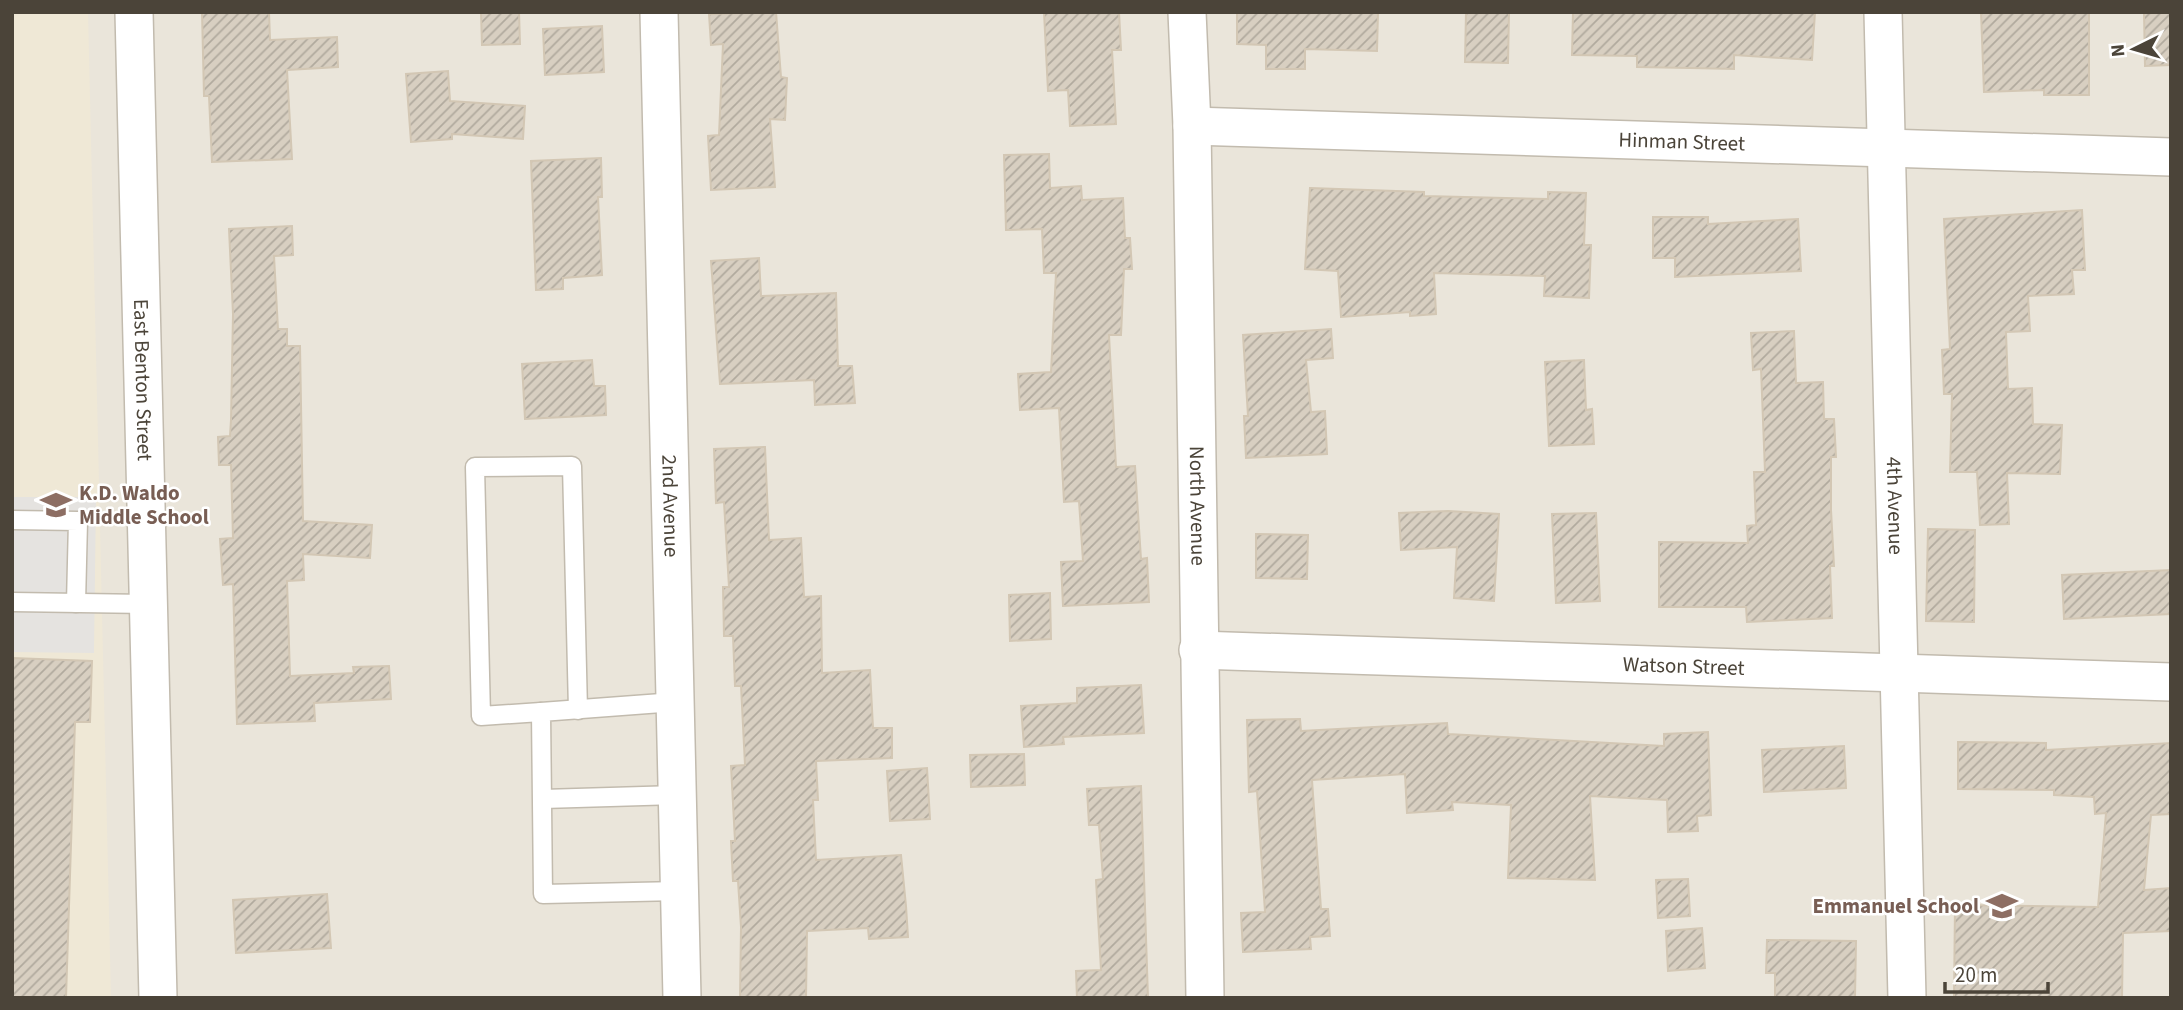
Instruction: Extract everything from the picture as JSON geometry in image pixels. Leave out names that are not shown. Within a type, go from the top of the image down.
[{"type":"street","name":"East Benton Street","points":[[135,12],[158,998]]},
{"type":"street","name":"2nd Avenue","points":[[659,12],[682,998]]},
{"type":"street","name":"North Avenue","points":[[1187,12],[1192,126],[1205,998]]},
{"type":"street","name":"4th Avenue","points":[[1883,12],[1907,998]]},
{"type":"street","name":"Hinman Street","points":[[1192,126],[2171,157]]},
{"type":"street","name":"Watson Street","points":[[1198,650],[2171,682]]},
{"type":"lane","points":[[578,710],[572,466],[475,467],[481,716],[578,710],[675,702]]},
{"type":"lane","points":[[12,520],[78,521],[76,603]]},
{"type":"lane","points":[[12,602],[148,604]]},
{"type":"lane","points":[[541,712],[543,894],[679,891]]},
{"type":"lane","points":[[542,799],[677,795]]},
{"type":"shaded area","points":[[12,12],[2171,12],[2171,998],[12,998]]},
{"type":"shaded area","name":"K.D. Waldo Middle School","points":[[12,12],[88,12],[111,998],[12,998]]},
{"type":"shaded area","points":[[12,497],[96,497],[94,653],[12,652]]},
{"type":"building","points":[[202,12],[269,12],[270,40],[337,37],[338,67],[287,70],[292,159],[212,162],[209,96],[204,96]]},
{"type":"building","points":[[481,12],[519,12],[520,44],[482,45]]},
{"type":"building","points":[[776,12],[781,77],[787,78],[785,120],[770,119],[775,187],[711,190],[708,136],[719,135],[723,44],[711,45],[709,14]]},
{"type":"building","points":[[1044,12],[1119,12],[1121,50],[1112,50],[1116,124],[1070,126],[1068,90],[1048,91]]},
{"type":"building","points":[[1237,12],[1378,12],[1377,51],[1305,49],[1305,69],[1266,69],[1266,45],[1237,44]]},
{"type":"building","points":[[1466,12],[1509,12],[1508,63],[1465,62]]},
{"type":"building","points":[[1573,12],[1815,12],[1812,60],[1734,55],[1734,69],[1637,67],[1637,56],[1572,55]]},
{"type":"building","points":[[1981,12],[2089,12],[2089,95],[2044,95],[2044,90],[1984,92]]},
{"type":"building","points":[[2171,12],[2171,65],[2145,66],[2144,13]]},
{"type":"building","points":[[602,26],[604,72],[545,75],[543,29]]},
{"type":"building","points":[[448,71],[450,101],[525,106],[523,139],[452,134],[452,139],[411,142],[406,74]]},
{"type":"building","points":[[1049,154],[1050,188],[1081,186],[1082,200],[1123,198],[1125,238],[1130,238],[1132,269],[1124,269],[1121,335],[1109,335],[1116,467],[1135,466],[1141,559],[1147,558],[1149,602],[1063,606],[1061,562],[1083,561],[1079,501],[1064,502],[1059,408],[1020,410],[1018,374],[1051,372],[1056,273],[1044,273],[1042,229],[1006,230],[1004,155]]},
{"type":"building","points":[[601,158],[602,197],[598,197],[602,275],[563,278],[563,289],[536,290],[531,161]]},
{"type":"building","points":[[1310,188],[1424,192],[1424,196],[1548,199],[1548,192],[1586,193],[1584,245],[1591,245],[1589,298],[1544,296],[1545,276],[1434,273],[1436,314],[1410,316],[1410,312],[1341,317],[1338,271],[1305,269]]},
{"type":"building","points":[[2082,210],[2085,270],[2072,270],[2074,294],[2028,296],[2030,331],[2006,332],[2008,389],[2032,388],[2033,424],[2062,425],[2060,474],[2007,473],[2009,524],[1980,525],[1977,472],[1950,472],[1952,394],[1944,394],[1942,350],[1950,349],[1944,219]]},
{"type":"building","points":[[1653,217],[1708,217],[1708,224],[1798,219],[1801,271],[1675,277],[1675,258],[1653,258]]},
{"type":"building","points":[[292,226],[293,255],[274,256],[278,329],[287,329],[287,346],[300,346],[303,521],[372,525],[370,558],[303,554],[304,580],[287,581],[290,676],[354,673],[353,667],[389,666],[391,699],[314,703],[315,721],[237,724],[233,584],[223,585],[220,539],[233,538],[231,465],[219,465],[218,437],[230,436],[231,420],[233,314],[229,229]]},
{"type":"building","points":[[759,258],[761,296],[836,293],[838,366],[852,366],[855,403],[815,405],[814,380],[720,384],[711,261]]},
{"type":"building","points":[[1331,329],[1333,358],[1306,360],[1311,412],[1325,411],[1327,454],[1246,458],[1244,416],[1248,416],[1243,335]]},
{"type":"building","points":[[1794,331],[1796,383],[1823,382],[1824,419],[1834,419],[1836,457],[1831,457],[1834,566],[1830,566],[1832,618],[1747,622],[1746,607],[1659,607],[1659,542],[1748,543],[1747,526],[1756,525],[1754,472],[1765,472],[1761,369],[1753,370],[1751,333]]},
{"type":"building","points":[[592,360],[594,386],[605,386],[606,415],[525,419],[522,364]]},
{"type":"building","points":[[1584,360],[1586,410],[1592,409],[1594,444],[1549,446],[1545,362]]},
{"type":"building","points":[[765,447],[769,540],[801,538],[804,597],[821,596],[822,673],[870,670],[873,728],[892,728],[892,758],[816,761],[818,800],[813,800],[816,860],[901,855],[906,906],[908,937],[869,939],[868,928],[807,931],[806,998],[740,998],[741,927],[738,881],[733,881],[731,841],[735,841],[731,766],[745,765],[741,686],[735,686],[733,636],[724,636],[723,587],[729,587],[724,502],[716,503],[714,449]]},
{"type":"building","points":[[1448,511],[1499,514],[1494,601],[1454,598],[1457,547],[1401,550],[1399,513]]},
{"type":"building","points":[[1596,513],[1600,601],[1556,603],[1552,514]]},
{"type":"building","points":[[1928,529],[1975,530],[1974,622],[1926,621]]},
{"type":"building","points":[[1256,534],[1308,535],[1307,579],[1256,578]]},
{"type":"building","points":[[2171,570],[2171,614],[2064,619],[2062,575]]},
{"type":"building","points":[[1050,593],[1051,639],[1010,641],[1009,595]]},
{"type":"building","points":[[12,658],[92,661],[90,722],[75,722],[66,998],[12,998]]},
{"type":"building","points":[[1141,685],[1144,733],[1063,737],[1064,744],[1024,747],[1021,706],[1077,703],[1077,688]]},
{"type":"building","points":[[1300,719],[1301,731],[1447,723],[1448,734],[1664,746],[1664,734],[1708,732],[1711,815],[1697,816],[1698,831],[1668,832],[1667,800],[1590,796],[1595,880],[1508,878],[1511,805],[1452,802],[1453,810],[1407,813],[1405,774],[1312,780],[1321,909],[1328,909],[1330,936],[1310,937],[1311,949],[1243,952],[1241,913],[1265,912],[1257,791],[1249,792],[1247,720]]},
{"type":"building","points":[[1958,742],[2046,743],[2046,750],[2171,743],[2171,814],[2151,815],[2144,890],[2171,888],[2171,931],[2123,933],[2122,998],[1954,998],[1955,905],[2098,907],[2106,813],[2095,814],[2094,797],[2054,795],[2054,790],[1958,789]]},
{"type":"building","points":[[1844,746],[1846,788],[1764,792],[1762,750]]},
{"type":"building","points":[[1024,754],[1025,785],[971,787],[970,755]]},
{"type":"building","points":[[927,768],[930,819],[890,821],[887,771]]},
{"type":"building","points":[[1141,786],[1148,998],[1077,998],[1076,971],[1101,970],[1096,880],[1103,879],[1099,825],[1089,825],[1087,789]]},
{"type":"building","points":[[1688,879],[1690,916],[1658,918],[1656,880]]},
{"type":"building","points":[[327,894],[331,948],[236,953],[233,900]]},
{"type":"building","points":[[1702,928],[1705,968],[1668,971],[1666,931]]},
{"type":"building","points":[[1767,940],[1856,941],[1855,998],[1775,998],[1775,973],[1766,973]]},
{"type":"place","name":"K.D. Waldo Middle School","points":[[56,505]]},
{"type":"place","name":"Emmanuel School","points":[[2002,906]]}]
